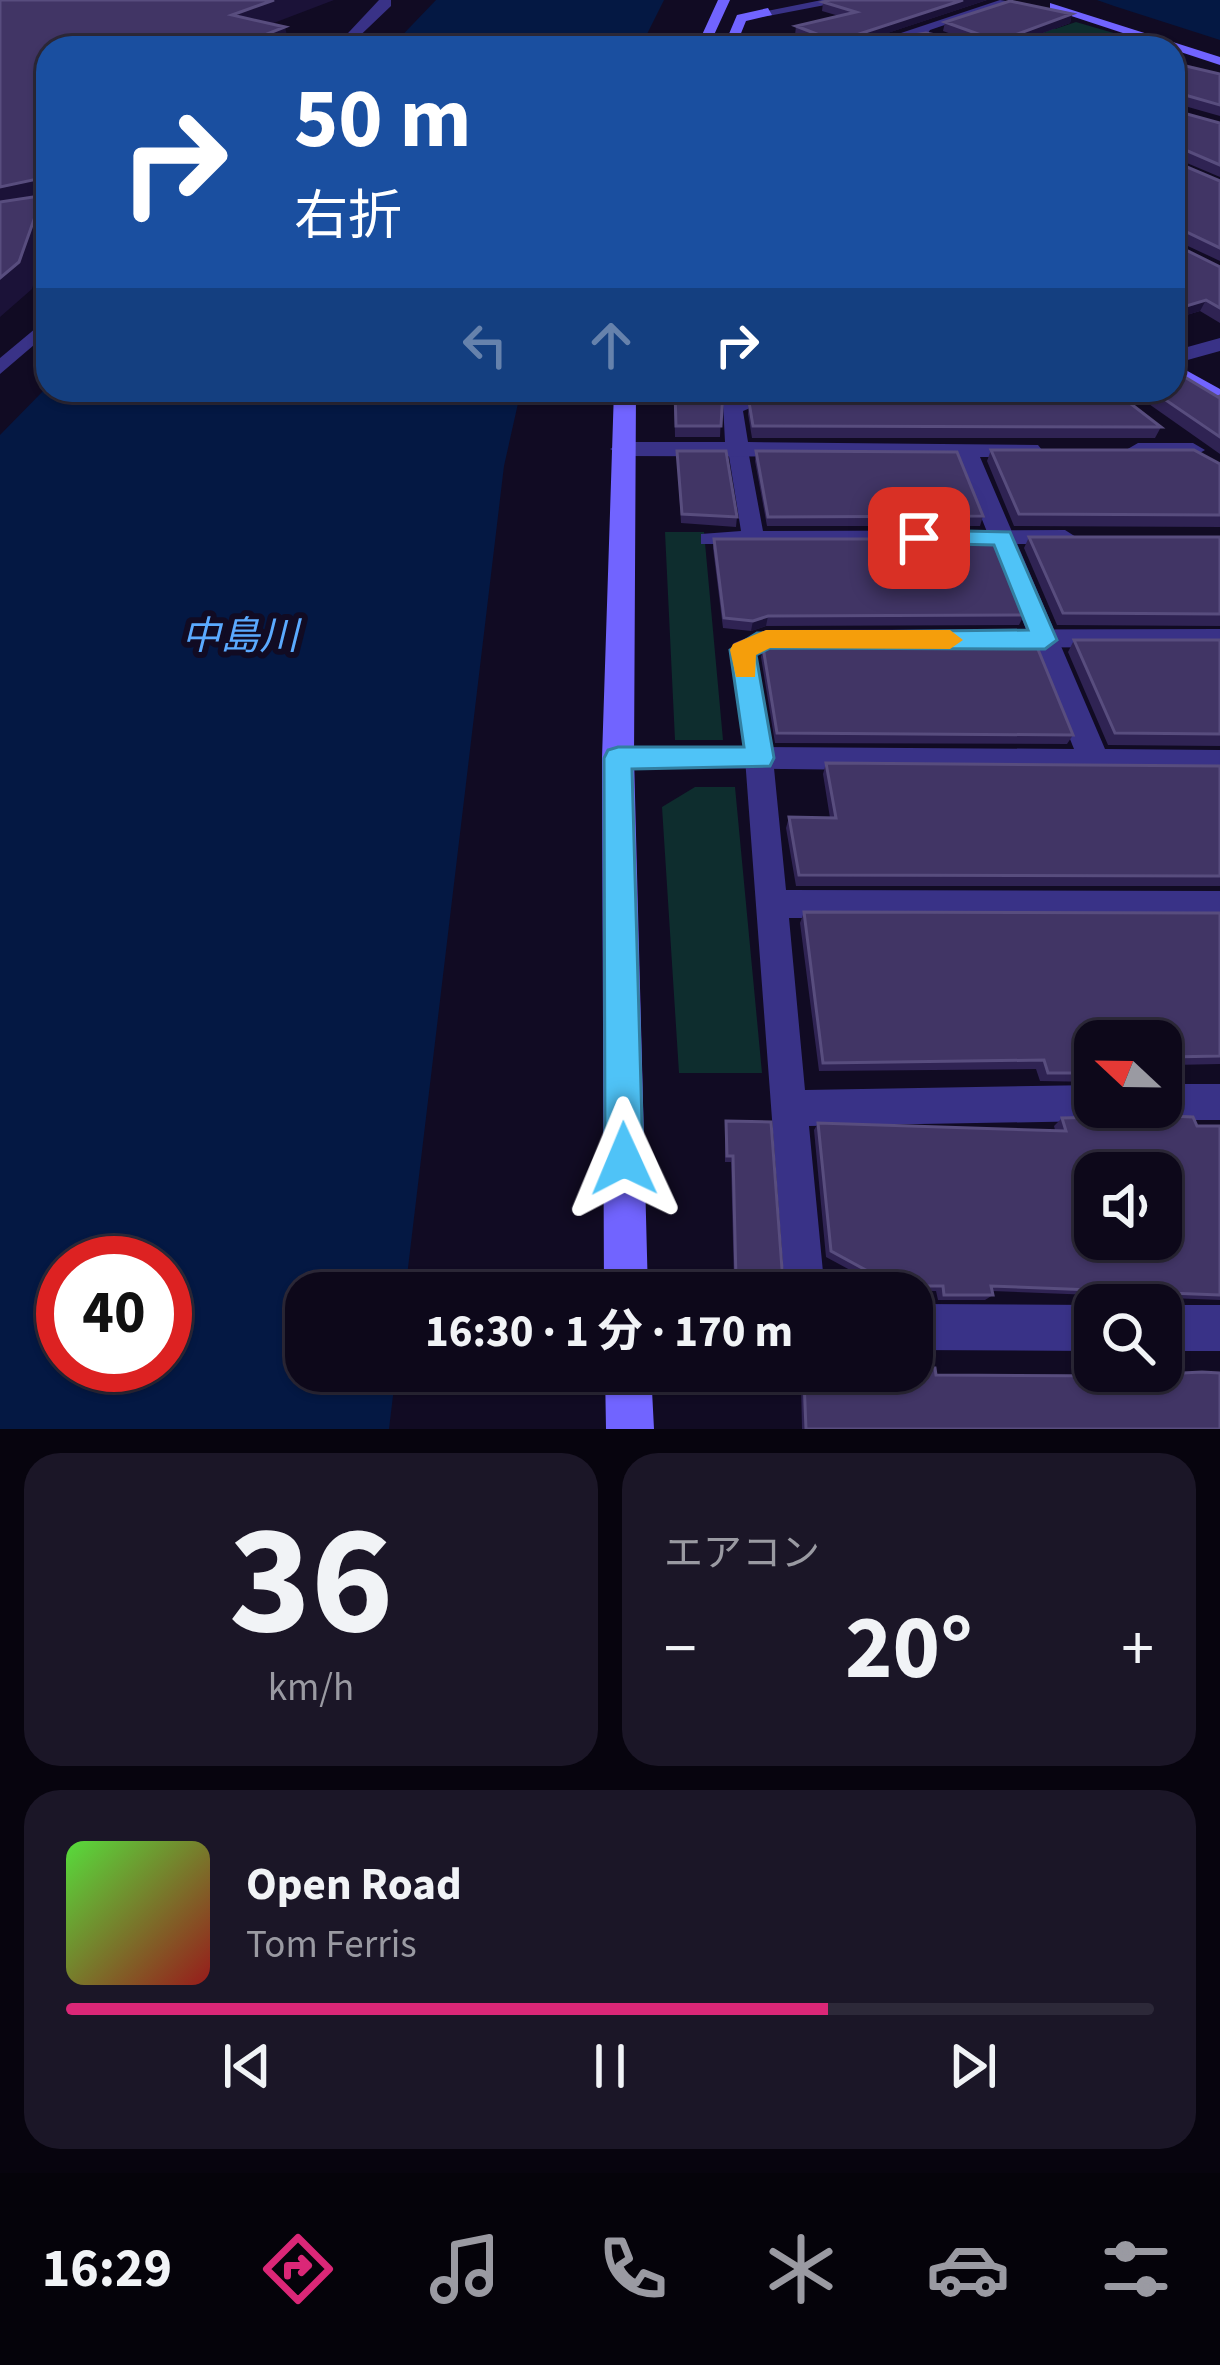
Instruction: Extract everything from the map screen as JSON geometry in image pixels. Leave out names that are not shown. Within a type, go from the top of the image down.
[{"type":"street","points":[[353,36],[386,0]]},
{"type":"street","points":[[708,36],[724,0]]},
{"type":"street","points":[[765,6],[780,8],[780,0]]},
{"type":"street","points":[[734,36],[741,18],[765,6],[845,0]]},
{"type":"street","points":[[1031,0],[1073,14]]},
{"type":"street","points":[[922,33],[926,27],[1002,1],[1073,14],[1142,36]]},
{"type":"street","points":[[910,36],[932,36]]},
{"type":"street","points":[[1185,50],[1220,61]]},
{"type":"street","points":[[1185,354],[1220,344]]},
{"type":"street","points":[[1185,376],[1220,398]]},
{"type":"street","points":[[624,402],[618,758],[626,1272]]},
{"type":"street","points":[[738,450],[731,407],[747,402]]},
{"type":"street","points":[[1160,426],[1220,468]]},
{"type":"street","points":[[622,449],[1057,450]]},
{"type":"street","points":[[1102,450],[1193,450]]},
{"type":"street","points":[[966,451],[1094,760]]},
{"type":"street","points":[[618,758],[1220,762]]},
{"type":"street","points":[[933,1327],[1074,1328]]},
{"type":"street","points":[[1182,1328],[1220,1328]]},
{"type":"street","points":[[629,1392],[630,1429]]},
{"type":"lane","points":[[0,368],[36,334]]},
{"type":"lane","points":[[738,450],[753,537]]},
{"type":"lane","points":[[710,539],[1089,537]]},
{"type":"lane","points":[[803,1272],[760,758],[742,650],[766,639],[1220,638]]},
{"type":"lane","points":[[772,904],[1220,904]]},
{"type":"lane","points":[[1182,1102],[1220,1102]]},
{"type":"lane","points":[[789,1108],[1074,1103]]},
{"type":"green space","points":[[1076,22],[1124,36],[1017,36],[1043,26],[1055,29]]},
{"type":"green space","points":[[665,532],[704,532],[723,740],[675,740]]},
{"type":"green space","points":[[695,787],[735,787],[762,1073],[679,1073],[662,807]]},
{"type":"water","points":[[436,0],[664,0],[646,36],[402,36]]},
{"type":"water","points":[[1097,0],[1220,0],[1220,40],[1114,6]]},
{"type":"water","name":"中島川","points":[[36,398],[36,402],[518,402],[504,466],[408,1272],[285,1272],[285,1392],[393,1392],[389,1429],[0,1429],[0,435]]},
{"type":"building","points":[[0,0],[274,0],[232,15],[285,27],[262,36],[36,36],[36,179],[0,187]]},
{"type":"building","points":[[963,0],[855,36],[822,36],[796,26],[856,12],[823,2]]},
{"type":"building","points":[[1010,1],[1072,14],[1012,36],[982,36],[945,22]]},
{"type":"building","points":[[1185,66],[1220,74],[1220,105],[1185,95]]},
{"type":"building","points":[[1185,113],[1220,123],[1220,165],[1185,150]]},
{"type":"building","points":[[1185,166],[1220,181],[1220,248],[1185,231]]},
{"type":"building","points":[[36,197],[36,214],[19,262],[0,278],[0,202]]},
{"type":"building","points":[[1185,250],[1220,267],[1220,308],[1206,300],[1185,306]]},
{"type":"building","points":[[1185,377],[1220,396],[1220,437],[1169,402],[1185,402]]},
{"type":"building","points":[[675,402],[722,402],[721,426],[676,426]]},
{"type":"building","points":[[749,402],[1129,402],[1161,427],[753,426]]},
{"type":"building","points":[[991,450],[1194,450],[1220,464],[1220,515],[1019,514]]},
{"type":"building","points":[[677,451],[726,451],[737,517],[682,514]]},
{"type":"building","points":[[756,451],[957,452],[983,516],[768,517]]},
{"type":"building","points":[[1029,537],[1220,537],[1220,614],[1063,613]]},
{"type":"building","points":[[714,539],[993,539],[1024,615],[724,618]]},
{"type":"building","points":[[1074,640],[1220,640],[1220,734],[1115,733]]},
{"type":"building","points":[[1035,642],[1073,735],[777,733],[763,647],[772,643]]},
{"type":"building","points":[[826,763],[1220,766],[1220,876],[799,875],[789,817],[836,818]]},
{"type":"building","points":[[804,912],[1220,913],[1220,1056],[1182,1057],[1182,1020],[1074,1020],[1074,1073],[1048,1073],[1044,1060],[823,1063]]},
{"type":"building","points":[[1182,1117],[1193,1117],[1197,1126],[1220,1126],[1220,1295],[1182,1294],[1182,1284],[1074,1284],[1074,1289],[991,1286],[993,1295],[944,1295],[943,1286],[933,1286],[933,1272],[869,1272],[831,1251],[818,1123],[1066,1131],[1062,1118],[1074,1118],[1074,1128],[1182,1128]]},
{"type":"building","points":[[726,1121],[771,1122],[782,1272],[736,1272],[733,1156],[727,1156]]},
{"type":"building","points":[[933,1368],[936,1375],[1074,1376],[1074,1392],[1182,1392],[1182,1373],[1220,1373],[1220,1429],[806,1429],[804,1392],[933,1392]]},
{"type":"slow traffic","points":[[746,670],[742,650],[766,639],[950,640]]},
{"type":"route","points":[[624,1159],[618,758],[760,758],[742,650],[766,639],[1045,640],[1002,538],[919,538]]}]
